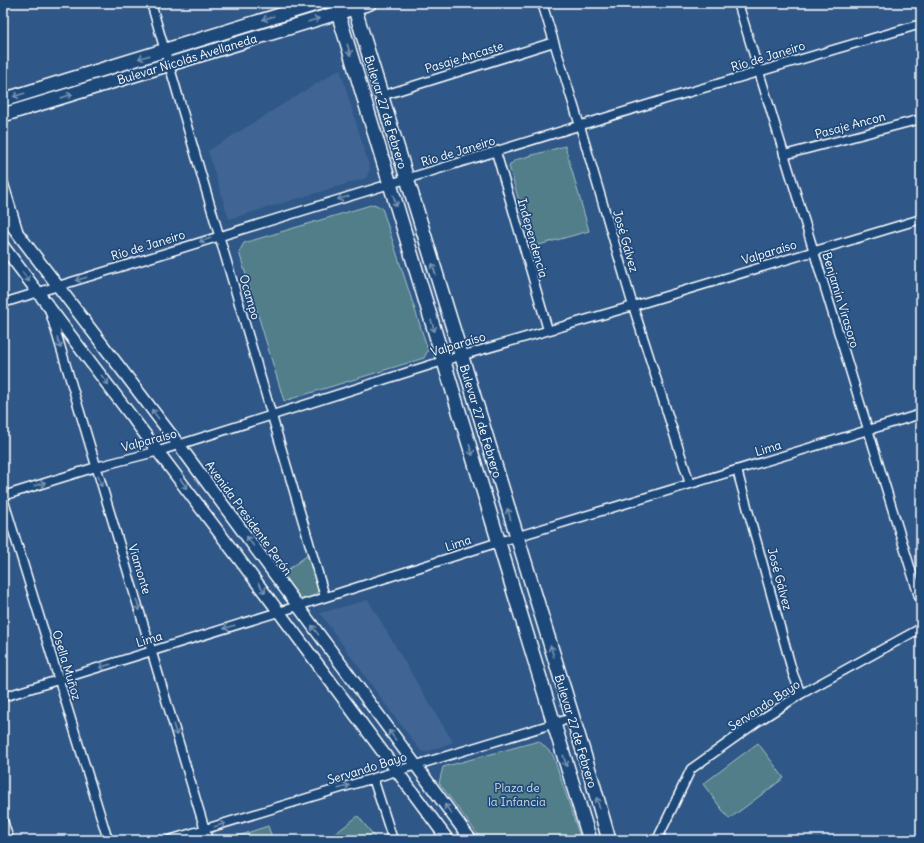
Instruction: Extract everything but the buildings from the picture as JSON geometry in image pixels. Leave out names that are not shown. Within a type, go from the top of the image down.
[{"type":"main road","name":"Bulevar Nicolás Avellaneda","points":[[3,100],[319,3]]},
{"type":"main road","name":"Bulevar Nicolás Avellaneda","points":[[3,115],[170,65],[336,8],[370,3]]},
{"type":"main road","name":"Bulevar 27 de Febrero","points":[[353,5],[609,840]]},
{"type":"main road","name":"Bulevar 27 de Febrero","points":[[336,8],[590,840]]},
{"type":"main road","name":"Avenida Presidente Perón","points":[[3,214],[179,445],[471,840]]},
{"type":"main road","points":[[3,246],[280,612],[448,840]]},
{"type":"street","name":"Ocampo","points":[[151,3],[325,597]]},
{"type":"street","name":"José Gálvez","points":[[542,3],[633,306],[690,484]]},
{"type":"street","name":"Benjamín Virasoro","points":[[738,3],[921,603]]},
{"type":"street","name":"Río de Janeiro","points":[[3,302],[759,71],[921,24]]},
{"type":"street","name":"Pasaje Ancaste","points":[[381,96],[554,42]]},
{"type":"street","name":"Pasaje Ancon","points":[[784,155],[921,119]]},
{"type":"street","name":"Independencia","points":[[496,152],[548,330]]},
{"type":"street","points":[[3,181],[19,235]]},
{"type":"street","name":"Valparaíso","points":[[3,497],[96,467],[179,445],[460,356],[633,306],[921,219]]},
{"type":"street","name":"Viamonte","points":[[48,305],[208,840]]},
{"type":"street","name":"Lima","points":[[3,697],[280,612],[498,542],[921,414]]},
{"type":"street","name":"José Gálvez","points":[[737,470],[793,674],[801,694]]},
{"type":"street","name":"Osella Muñoz","points":[[3,497],[108,840]]},
{"type":"street","name":"Servando Bayo","points":[[657,840],[691,769],[757,722],[801,694],[921,628]]},
{"type":"street","name":"Servando Bayo","points":[[169,840],[396,770],[416,766],[572,718]]},
{"type":"street","points":[[373,778],[393,840]]},
{"type":"street","points":[[3,820],[9,840]]},
{"type":"shaded area","points":[[340,69],[370,169],[366,178],[229,219],[208,151]]},
{"type":"shaded area","points":[[917,482],[921,482],[921,532],[918,532]]},
{"type":"shaded area","points":[[368,600],[453,742],[426,752],[421,751],[320,613]]},
{"type":"green space","points":[[565,146],[589,231],[532,247],[509,166],[515,160]]},
{"type":"green space","points":[[374,204],[382,208],[428,350],[424,358],[284,401],[239,252],[244,243]]},
{"type":"green space","points":[[309,554],[318,591],[312,596],[301,598],[293,591],[281,575]]},
{"type":"green space","name":"Plaza de la Infancia","points":[[539,741],[553,755],[581,840],[482,840],[439,783],[443,767]]},
{"type":"green space","points":[[758,743],[784,778],[729,819],[703,784]]},
{"type":"green space","points":[[358,816],[377,840],[327,840]]},
{"type":"green space","points":[[268,826],[273,840],[226,840]]}]
